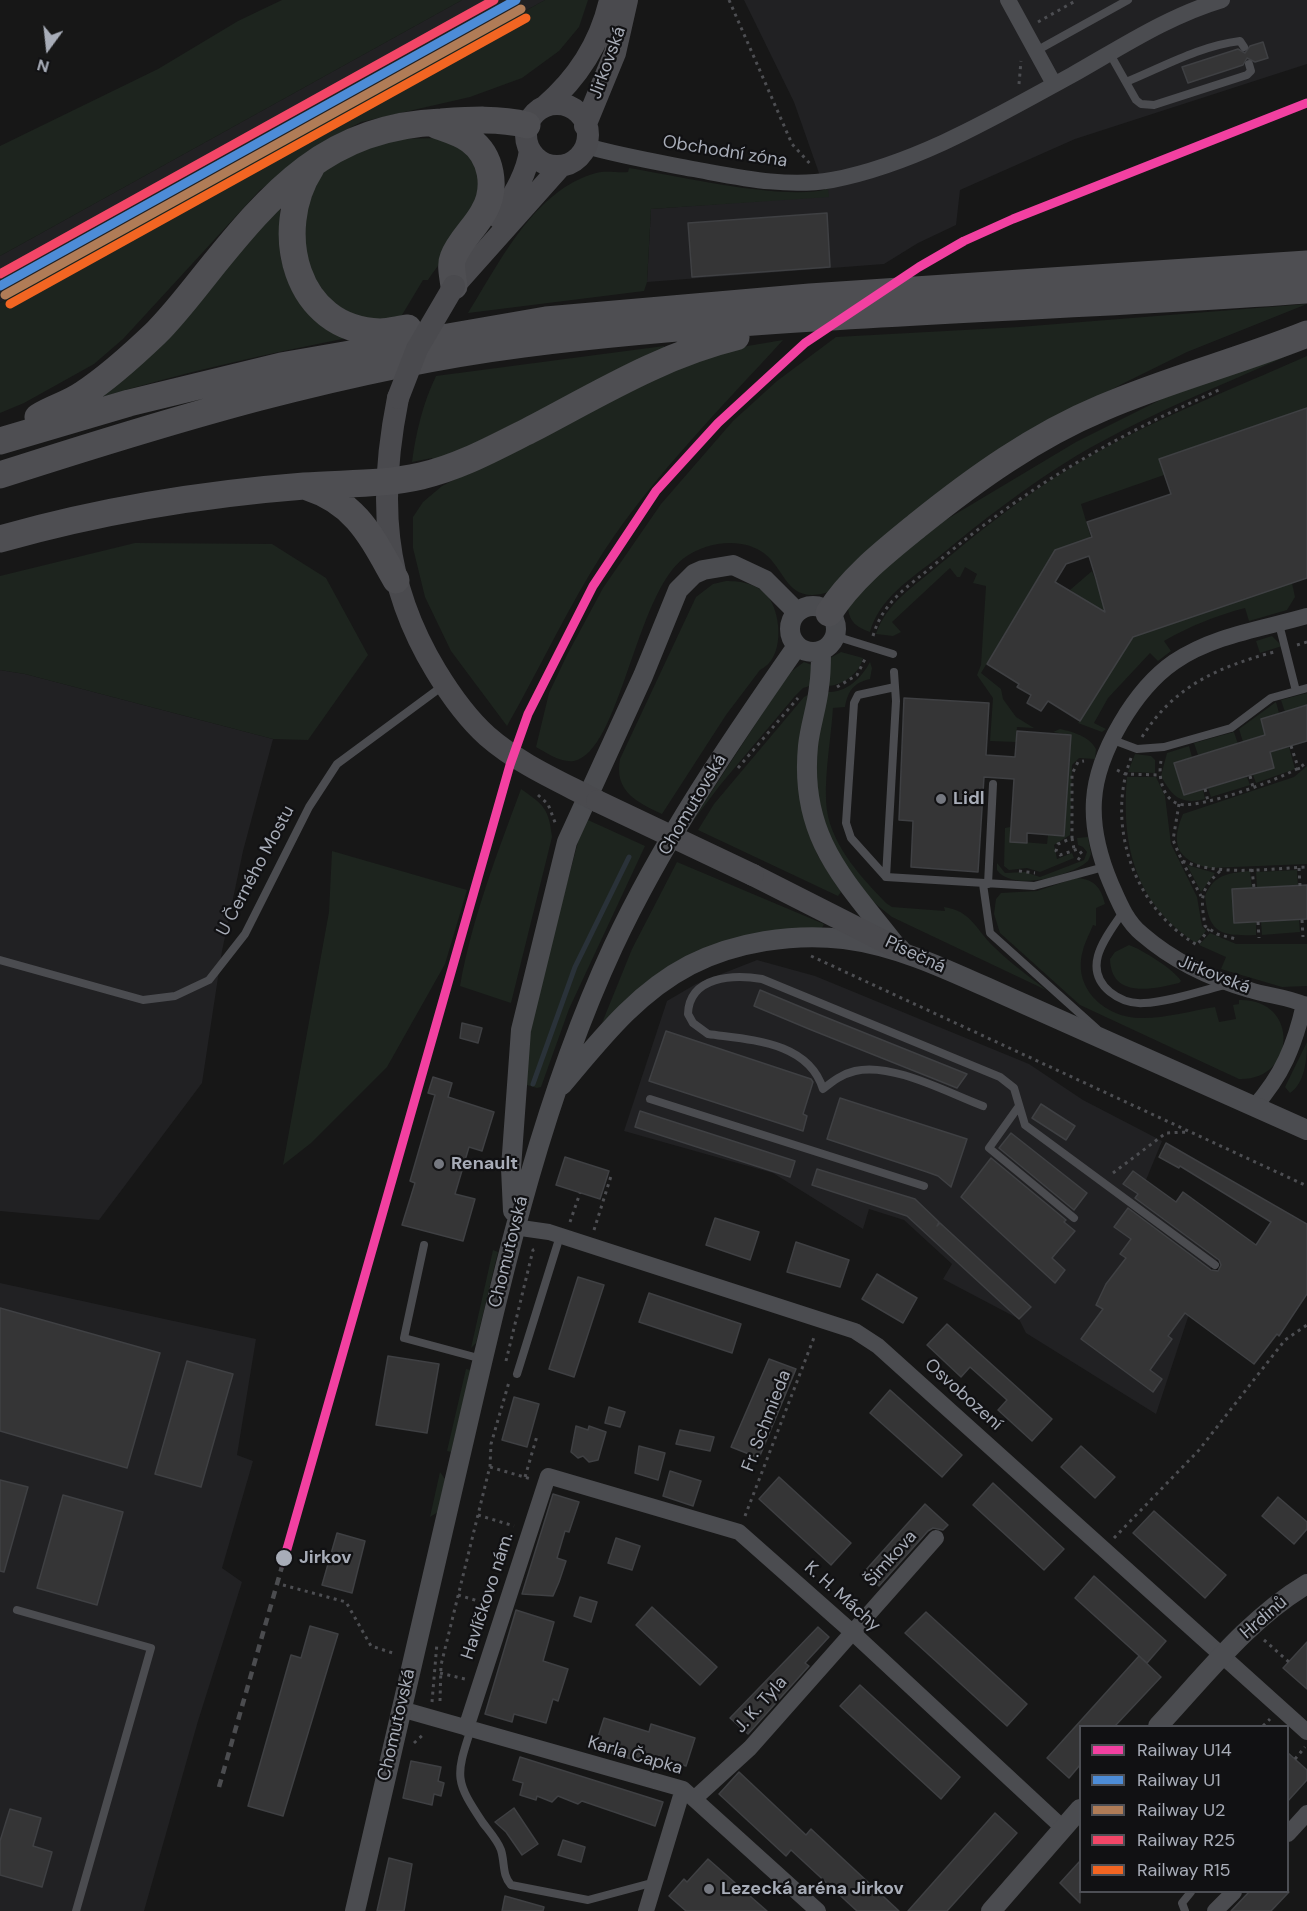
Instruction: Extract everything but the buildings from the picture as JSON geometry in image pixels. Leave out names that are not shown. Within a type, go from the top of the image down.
[{"type":"highway","points":[[0,440],[44,413],[81,396],[114,372],[158,332],[276,193],[333,150],[379,129],[430,122],[490,120],[534,127]]},
{"type":"highway","points":[[430,122],[468,138],[476,144],[486,160],[491,179],[489,199],[484,211],[453,259],[454,286]]},
{"type":"highway","points":[[315,162],[298,195],[291,228],[292,251],[304,285],[323,308],[335,317],[357,327],[382,332],[458,320],[546,320],[807,309],[933,301],[1307,264]]},
{"type":"highway","points":[[933,301],[1174,300],[1307,290]]},
{"type":"highway","points":[[0,475],[134,432],[286,390],[376,370],[521,345],[807,309]]},
{"type":"highway","points":[[0,539],[52,524],[148,505],[303,486],[386,482],[422,476],[472,460],[671,356],[807,309]]},
{"type":"highway","points":[[0,440],[129,403],[281,366],[546,320]]},
{"type":"highway","points":[[832,624],[844,590],[915,527],[958,493],[1048,435],[1112,404],[1307,334]]},
{"type":"highway","points":[[303,486],[322,492],[346,506],[367,529],[396,580]]},
{"type":"main road","name":"Jirkovská","points":[[534,127],[590,54],[610,0]]},
{"type":"main road","name":"Jirkovská","points":[[586,136],[615,53],[627,0]]},
{"type":"main road","points":[[552,104],[569,107],[576,111],[586,136],[577,159],[561,166],[472,263],[517,188],[529,161],[534,127],[552,104]]},
{"type":"main road","points":[[534,127],[543,161],[561,166]]},
{"type":"main road","name":"Písečná","points":[[472,263],[454,286],[417,349],[398,398],[389,445],[386,482],[396,580],[415,633],[445,684],[487,736],[529,767],[753,875],[899,949]]},
{"type":"street","points":[[1008,0],[1054,84]]},
{"type":"street","name":"Obchodní zóna","points":[[586,136],[626,156],[760,181],[830,180],[875,170],[910,158],[1054,84],[1176,17],[1221,0]]},
{"type":"street","points":[[514,1227],[511,1168],[521,1030],[567,842],[592,798],[678,590],[685,582],[703,570],[733,565],[765,580],[797,612]]},
{"type":"street","points":[[816,607],[832,624],[827,647],[821,651],[808,652],[797,646],[793,640],[790,625],[797,612],[816,607]]},
{"type":"street","name":"Jirkovská","points":[[1254,1107],[1274,1084],[1289,1058],[1306,1005],[1232,984],[1167,955],[1139,932],[1123,912],[1104,867],[1094,823],[1094,803],[1103,766],[1120,723],[1143,691],[1174,663],[1213,641],[1307,616]]},
{"type":"street","name":"Chomutovská","points":[[355,1911],[514,1227],[554,1094],[591,998],[633,905],[696,796],[797,646]]},
{"type":"street","points":[[821,651],[819,689],[810,729],[807,759],[812,815],[823,846],[838,874],[899,949]]},
{"type":"street","points":[[554,1094],[622,1015],[673,975],[709,957],[734,949],[806,938],[844,939],[899,949]]},
{"type":"street","name":"Písečná","points":[[899,949],[1307,1130]]},
{"type":"street","name":"Osvobození","points":[[514,1227],[558,1235],[855,1331],[878,1346],[1224,1655],[1307,1739]]},
{"type":"street","name":"K. H. Máchy","points":[[542,1480],[739,1532],[852,1632],[1063,1828]]},
{"type":"street","name":"Havlíčkovo nám.","points":[[468,1728],[542,1480]]},
{"type":"street","name":"Šimkova","points":[[852,1632],[936,1538]]},
{"type":"street","name":"Hrdinů","points":[[1159,1725],[1264,1615],[1307,1584]]},
{"type":"street","name":"J. K. Tyla","points":[[688,1794],[750,1748],[852,1632]]},
{"type":"street","name":"Karla Čapka","points":[[401,1709],[688,1794],[818,1911]]},
{"type":"street","points":[[646,1911],[688,1794]]},
{"type":"street","points":[[991,1911],[1079,1810]]},
{"type":"street","points":[[1289,1832],[1307,1813]]},
{"type":"street","points":[[1215,1911],[1232,1893]]},
{"type":"lane","points":[[1036,51],[1128,0]]},
{"type":"lane","points":[[1126,82],[1178,58],[1227,43],[1240,41],[1244,47]]},
{"type":"lane","points":[[1110,54],[1141,104],[1154,105],[1247,75],[1251,71],[1249,64]]},
{"type":"lane","points":[[832,624],[893,654]]},
{"type":"lane","points":[[1279,624],[1287,648],[1296,691]]},
{"type":"lane","points":[[886,878],[894,672]]},
{"type":"lane","name":"U Černého Mostu","points":[[0,960],[142,1000],[176,996],[210,980],[244,934],[309,807],[337,764],[445,684]]},
{"type":"lane","points":[[895,687],[858,695],[854,703],[846,823],[851,838],[886,878],[1034,886],[1104,867]]},
{"type":"lane","points":[[1113,740],[1135,748],[1164,747],[1231,728],[1271,698],[1307,688]]},
{"type":"lane","points":[[993,783],[986,884],[987,924],[996,940],[1054,988],[1110,1042]]},
{"type":"lane","points":[[1123,912],[1099,949],[1096,963],[1101,983],[1118,999],[1144,1004],[1232,984]]},
{"type":"lane","points":[[983,1107],[895,1073],[873,1069],[840,1076],[823,1089],[818,1074],[787,1050],[771,1044],[708,1034],[699,1029],[688,1014],[689,1002],[701,988],[722,978],[750,977],[778,984],[1000,1077],[1014,1088],[1024,1125],[1215,1265]]},
{"type":"lane","points":[[650,1100],[924,1186]]},
{"type":"lane","points":[[1019,1106],[989,1148],[1074,1218]]},
{"type":"lane","points":[[512,1373],[558,1235]]},
{"type":"lane","points":[[424,1245],[404,1338],[483,1359]]},
{"type":"lane","points":[[17,1610],[151,1648],[76,1911]]},
{"type":"lane","points":[[468,1728],[458,1777],[473,1808],[501,1849],[506,1879],[511,1885],[588,1900],[655,1881]]},
{"type":"lane","points":[[1185,1911],[1182,1903],[1190,1893]]},
{"type":"path","points":[[729,0],[792,144],[813,167]]},
{"type":"path","points":[[1024,29],[1077,0]]},
{"type":"path","points":[[1019,57],[1022,71],[1019,85]]},
{"type":"path","points":[[1209,929],[1197,945],[1185,938],[1153,907],[1137,880],[1129,859],[1123,826],[1125,774],[1135,748],[1166,705],[1197,680],[1221,669],[1307,642]]},
{"type":"path","points":[[1291,746],[1299,770]]},
{"type":"path","points":[[1164,747],[1159,775],[1168,797],[1179,804],[1196,805],[1253,787],[1299,770],[1307,762]]},
{"type":"path","points":[[1074,849],[1072,774],[1076,765],[1082,761],[1125,774],[1159,775]]},
{"type":"path","points":[[1250,776],[1253,787]]},
{"type":"path","points":[[1205,789],[1208,801]]},
{"type":"path","points":[[531,790],[548,804],[556,832]]},
{"type":"path","points":[[1179,804],[1174,821],[1173,840],[1201,896],[1205,926],[1217,934],[1236,939]]},
{"type":"path","points":[[1068,864],[1081,857],[1081,851],[1074,849],[1060,855],[1056,851],[1058,844],[1072,838]]},
{"type":"path","points":[[1182,861],[1220,871],[1307,867]]},
{"type":"path","points":[[1299,868],[1300,886]]},
{"type":"path","points":[[1252,869],[1254,888]]},
{"type":"path","points":[[1011,872],[1025,870],[1039,874]]},
{"type":"path","points":[[1201,896],[1209,881],[1220,871]]},
{"type":"path","points":[[1302,920],[1303,937]]},
{"type":"path","points":[[1258,922],[1259,938]]},
{"type":"path","points":[[806,938],[811,957],[1307,1186]]},
{"type":"path","points":[[1102,1182],[1166,1133],[1190,1132]]},
{"type":"path","points":[[593,1234],[612,1173]]},
{"type":"path","points":[[505,1366],[533,1250],[558,1235],[580,1193]]},
{"type":"path","name":"Fr. Schmieda","points":[[739,1532],[821,1319]]},
{"type":"path","points":[[1105,1548],[1199,1450],[1285,1340],[1307,1325]]},
{"type":"path","points":[[412,1750],[418,1737],[436,1729],[443,1704],[438,1700],[440,1673],[490,1467],[491,1444],[512,1373]]},
{"type":"path","points":[[525,1477],[537,1436]]},
{"type":"path","points":[[490,1467],[542,1480]]},
{"type":"path","points":[[478,1515],[514,1526]]},
{"type":"path","points":[[283,1584],[346,1602],[371,1646],[412,1659]]},
{"type":"path","points":[[458,1595],[490,1605]]},
{"type":"path","points":[[1261,1636],[1289,1662]]},
{"type":"path","points":[[440,1673],[467,1680]]},
{"type":"path","points":[[1294,1758],[1307,1739]]},
{"type":"shaded area","points":[[282,0],[462,0],[0,256],[0,146],[158,69],[238,21]]},
{"type":"shaded area","points":[[462,0],[545,0],[0,303],[0,256]]},
{"type":"shaded area","points":[[545,0],[588,0],[579,27],[559,51],[522,78],[470,97],[361,122],[331,138],[260,190],[123,339],[94,364],[24,403],[0,413],[0,303]]},
{"type":"shaded area","points":[[744,0],[1307,0],[1307,64],[1075,139],[960,190],[956,225],[918,243],[884,264],[647,282],[651,209],[827,196],[794,102]]},
{"type":"shaded area","points":[[440,138],[471,155],[479,182],[474,208],[461,234],[428,280],[423,280],[399,320],[368,322],[329,301],[302,257],[300,222],[322,173],[334,163],[391,139]]},
{"type":"shaded area","points":[[629,168],[758,190],[809,192],[828,189],[829,197],[651,209],[647,282],[644,291],[468,313],[521,230],[554,195],[574,182],[596,173],[628,172]]},
{"type":"shaded area","points":[[280,202],[280,256],[286,275],[347,338],[221,365],[96,399]]},
{"type":"shaded area","points":[[1307,304],[1187,352],[1122,384],[1046,426],[829,592],[815,595],[804,594],[796,590],[789,585],[765,554],[746,545],[724,543],[693,552],[667,576],[653,603],[616,702],[604,730],[590,751],[574,761],[569,761],[554,757],[536,747],[549,693],[567,655],[603,588],[661,504],[733,421],[777,381],[836,337],[1019,327]]},
{"type":"shaded area","points":[[783,340],[689,442],[624,523],[578,594],[507,726],[451,651],[425,597],[413,548],[413,517],[423,502],[442,486],[586,412],[712,352]]},
{"type":"shaded area","points":[[664,346],[664,350],[434,463],[432,458],[412,462],[421,418],[436,376]]},
{"type":"shaded area","points":[[1307,347],[1161,412],[1076,456],[1004,505],[906,582],[880,609],[870,632],[852,621],[848,609],[880,567],[944,521],[1076,442],[1164,398]]},
{"type":"shaded area","points":[[1307,356],[1307,408],[1159,459],[1164,475],[1081,504],[1091,538],[1067,546],[1073,562],[1053,553],[981,673],[1001,689],[1003,699],[1016,717],[1034,728],[1017,727],[1016,742],[990,741],[993,698],[977,675],[981,665],[986,586],[973,583],[977,574],[965,567],[960,577],[957,577],[950,568],[892,622],[901,632],[893,636],[876,634],[887,613],[911,588],[987,526],[1055,478],[1100,451],[1158,421]]},
{"type":"shaded area","points":[[135,543],[272,544],[326,578],[368,655],[308,740],[273,739],[25,674],[0,670],[0,576]]},
{"type":"shaded area","points":[[1092,571],[1106,607],[1102,611],[1070,590]]},
{"type":"shaded area","points":[[726,581],[750,584],[760,589],[769,598],[778,626],[777,647],[768,665],[760,670],[726,715],[662,814],[629,794],[620,779],[620,759],[696,597],[713,584]]},
{"type":"shaded area","points":[[1292,583],[1295,597],[1287,610],[1249,621],[1245,608],[1203,622],[1164,641],[1171,651],[1158,661],[1150,653],[1108,698],[1094,723],[1106,729],[1102,732],[1078,723],[1134,636]]},
{"type":"shaded area","points":[[1272,636],[1282,646],[1260,653],[1256,641]]},
{"type":"shaded area","points":[[841,652],[863,658],[861,664],[850,678],[839,684],[827,686],[830,658]]},
{"type":"shaded area","points":[[804,662],[812,665],[813,685],[803,688],[795,696],[689,826],[779,688],[792,671]]},
{"type":"shaded area","points":[[870,662],[872,668],[870,679],[859,683],[852,689],[845,707],[833,708],[826,789],[832,830],[847,857],[886,903],[892,907],[945,911],[944,907],[961,913],[973,922],[1000,953],[1046,990],[892,917],[867,897],[846,871],[821,818],[814,759],[826,692],[840,690],[852,684]]},
{"type":"shaded area","points":[[0,670],[25,674],[273,739],[243,851],[222,951],[202,1083],[99,1220],[0,1211]]},
{"type":"shaded area","points":[[812,693],[811,837],[818,856],[841,892],[838,896],[698,830],[714,804],[804,697]]},
{"type":"shaded area","points":[[1307,693],[1307,705],[1285,712],[1281,700]]},
{"type":"shaded area","points":[[1276,702],[1279,713],[1261,719],[1265,735],[1243,742],[1239,729]]},
{"type":"shaded area","points":[[1060,729],[1085,738],[1096,749],[1095,759],[1079,758],[1072,765],[1070,835],[1054,845],[1057,859],[1072,853],[1074,858],[1040,872],[1027,868],[1009,870],[1004,866],[1005,828],[1010,827],[1010,841],[1047,844],[1048,835],[1064,836],[1071,735],[1053,732]]},
{"type":"shaded area","points":[[1234,732],[1238,744],[1198,755],[1194,743]]},
{"type":"shaded area","points":[[1189,746],[1192,757],[1174,763],[1184,795],[1203,790],[1205,799],[1197,801],[1178,798],[1161,776],[1167,753]]},
{"type":"shaded area","points":[[1289,747],[1295,769],[1256,783],[1253,775],[1274,768],[1270,752]]},
{"type":"shaded area","points":[[1135,754],[1151,756],[1155,760],[1155,773],[1128,772]]},
{"type":"shaded area","points":[[1307,766],[1307,864],[1209,868],[1198,865],[1183,855],[1177,842],[1177,834],[1183,814],[1294,777]]},
{"type":"shaded area","points":[[1127,777],[1156,777],[1165,796],[1171,844],[1197,897],[1202,926],[1206,931],[1196,943],[1175,927],[1159,910],[1136,871],[1127,826]]},
{"type":"shaded area","points":[[1247,777],[1250,785],[1211,797],[1208,788]]},
{"type":"shaded area","points":[[521,789],[544,808],[552,837],[511,1003],[460,986],[478,911]]},
{"type":"shaded area","points":[[588,820],[645,846],[569,1009],[541,1087],[537,1088],[527,1085],[525,1078],[533,1010],[582,827],[584,821]]},
{"type":"shaded area","points":[[1088,837],[1091,854],[1088,861],[1069,872],[1028,881],[1005,877],[997,870],[997,863],[1005,873],[1025,872],[1040,877],[1084,860],[1087,852],[1078,845],[1077,838]]},
{"type":"shaded area","points":[[332,851],[467,890],[445,964],[387,1067],[311,1143],[283,1165],[329,912]]},
{"type":"shaded area","points":[[677,862],[824,924],[821,930],[671,966],[650,979],[602,1023],[632,949]]},
{"type":"shaded area","points":[[1187,865],[1215,873],[1201,892]]},
{"type":"shaded area","points":[[1297,870],[1298,886],[1257,888],[1256,872]]},
{"type":"shaded area","points":[[1250,871],[1252,888],[1232,889],[1234,923],[1256,922],[1256,935],[1233,935],[1218,930],[1210,918],[1205,896],[1213,883],[1223,876]]},
{"type":"shaded area","points":[[1076,878],[1088,880],[1096,885],[1105,904],[1096,908],[1096,926],[1093,925],[1086,941],[1081,963],[1082,976],[1093,997],[1113,1012],[1138,1018],[1167,1016],[1215,1007],[1219,1022],[1236,1019],[1233,1005],[1239,1004],[1239,1000],[1259,1003],[1273,1012],[1281,1025],[1284,1039],[1281,1054],[1272,1067],[1258,1076],[1239,1079],[1080,1005],[1000,933],[994,914],[996,899],[1001,893],[1037,891]]},
{"type":"shaded area","points":[[1299,920],[1300,932],[1262,935],[1261,922]]},
{"type":"shaded area","points":[[1210,933],[1236,944],[1307,944],[1307,986],[1282,987],[1221,969],[1226,957],[1199,945]]},
{"type":"shaded area","points":[[1129,945],[1157,960],[1181,981],[1157,988],[1125,986],[1112,972],[1110,959],[1115,952]]},
{"type":"shaded area","points":[[757,960],[815,976],[1029,1064],[1083,1100],[1162,1141],[1146,1180],[1230,1241],[1198,1287],[1156,1414],[1026,1333],[1019,1319],[943,1279],[952,1264],[904,1220],[869,1209],[863,1229],[773,1173],[624,1131],[667,1001],[696,984]]},
{"type":"shaded area","points":[[1307,1042],[1306,1063],[1302,1077],[1290,1093],[1285,1087]]},
{"type":"shaded area","points":[[493,1250],[498,1252],[476,1343],[471,1348]]},
{"type":"shaded area","points":[[0,1283],[256,1339],[237,1455],[253,1461],[222,1568],[242,1582],[198,1721],[144,1911],[0,1911]]},
{"type":"shaded area","points":[[466,1369],[471,1370],[451,1452],[447,1451]]},
{"type":"shaded area","points":[[440,1472],[445,1479],[438,1512],[430,1517]]},
{"type":"waterway","points":[[533,1084],[575,967],[629,857]]},
{"type":"railway","points":[[219,1787],[283,1563]]},
{"type":"rail line","name":"R25","points":[[0,274],[494,0]]},
{"type":"rail line","name":"U1","points":[[0,286],[516,0]]},
{"type":"rail line","name":"U2","points":[[5,295],[521,9]]},
{"type":"rail line","name":"R15","points":[[10,304],[526,18]]},
{"type":"rail line","name":"U14","points":[[283,1563],[510,765],[528,714],[593,586],[656,491],[718,423],[805,343],[919,267],[964,241],[1013,219],[1307,103]]},
{"type":"place","name":"Lidl","points":[[941,799]]},
{"type":"place","name":"Renault","points":[[439,1164]]},
{"type":"place","name":"Jirkov","points":[[284,1558]]},
{"type":"place","name":"Lezecká aréna Jirkov","points":[[709,1889]]}]
